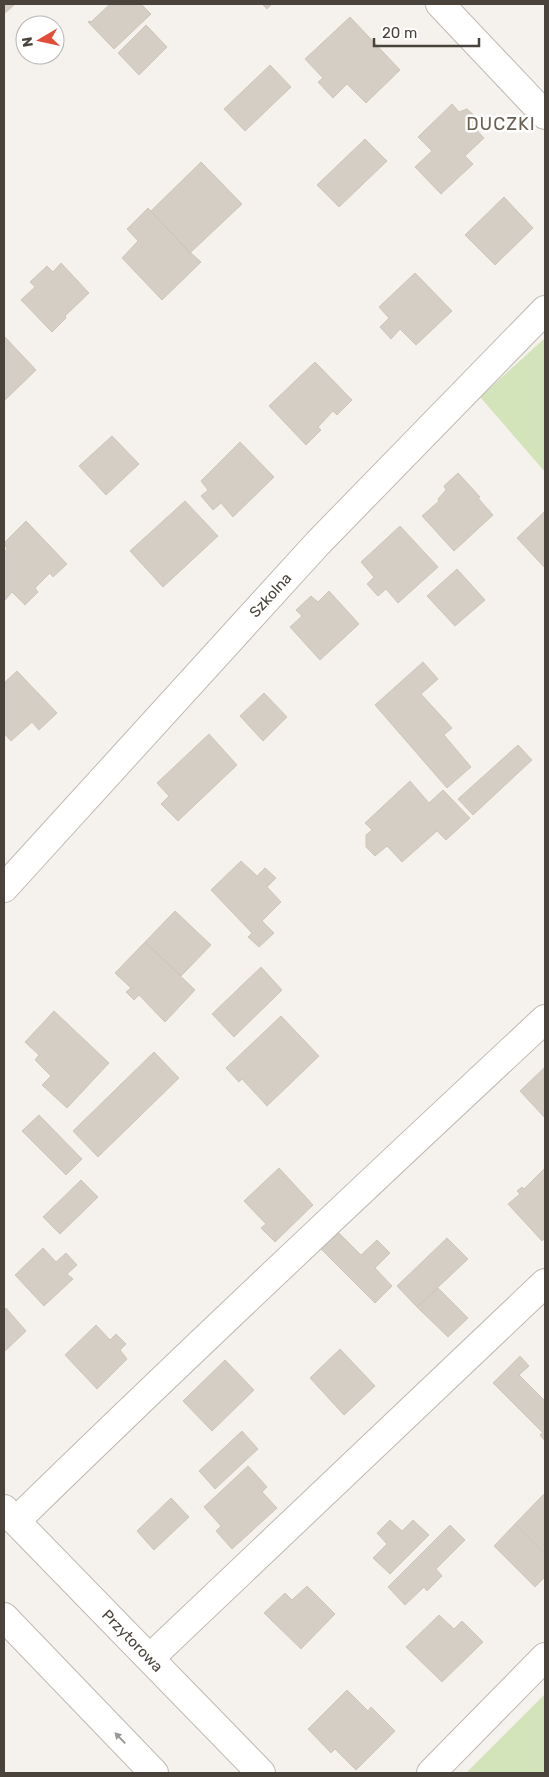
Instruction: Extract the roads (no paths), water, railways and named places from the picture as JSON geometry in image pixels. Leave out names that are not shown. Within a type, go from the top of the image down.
[{"type":"street","points":[[440,4],[545,115]]},
{"type":"street","name":"Szkolna","points":[[4,888],[318,543],[545,310]]},
{"type":"street","points":[[10,1515],[132,1408],[545,1020]]},
{"type":"street","points":[[150,1658],[545,1283]]},
{"type":"street","name":"Przytorowa","points":[[10,1515],[261,1773]]},
{"type":"street","points":[[4,1617],[154,1773]]},
{"type":"street","points":[[431,1773],[545,1657]]},
{"type":"district","name":"DUCZKI","points":[[501,124]]}]
